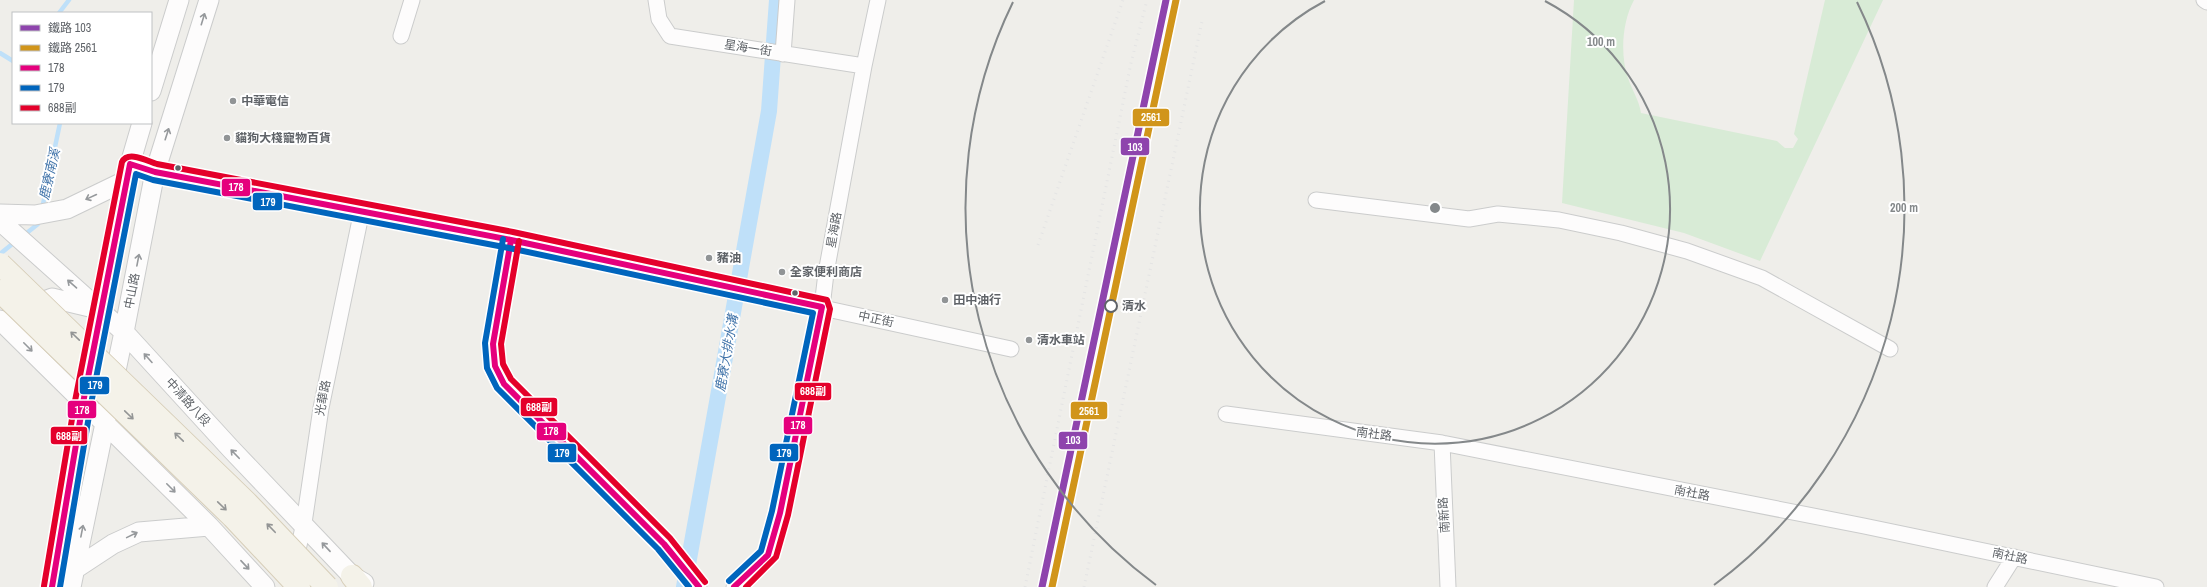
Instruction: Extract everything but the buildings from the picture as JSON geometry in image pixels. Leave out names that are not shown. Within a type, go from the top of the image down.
[{"type":"main road","points":[[0,264],[246,503],[327,587]]},
{"type":"main road","points":[[0,291],[233,517],[299,587]]},
{"type":"street","points":[[152,89],[180,0]]},
{"type":"street","name":"中山路","points":[[73,578],[104,421],[124,332],[155,172],[209,0]]},
{"type":"street","points":[[401,36],[412,0]]},
{"type":"street","name":"星海一街","points":[[656,0],[659,19],[670,36],[864,66]]},
{"type":"street","points":[[783,54],[788,0]]},
{"type":"street","name":"星海路","points":[[734,587],[768,555],[780,513],[822,307],[826,273],[864,66],[878,0]]},
{"type":"street","points":[[52,587],[83,403],[128,172],[142,124]]},
{"type":"street","points":[[0,214],[35,215],[67,209],[128,172],[155,172],[362,210],[511,240],[493,344],[495,366],[504,384],[664,544],[699,587]]},
{"type":"street","points":[[1316,200],[1469,219],[1498,214],[1559,220],[1621,232],[1687,251],[1762,278],[1890,349]]},
{"type":"street","name":"光華路","points":[[290,587],[304,523],[321,408],[362,210]]},
{"type":"street","name":"中清路八段","points":[[0,221],[102,310],[231,449],[304,523],[357,581],[370,587]]},
{"type":"street","name":"中正街","points":[[511,240],[741,288],[1012,349]]},
{"type":"street","points":[[102,310],[52,298],[13,314],[1,323],[83,403],[104,421],[209,526],[265,587]]},
{"type":"street","name":"南社路","points":[[1226,414],[1442,442],[2156,587]]},
{"type":"street","name":"南新路","points":[[1442,442],[1448,587]]},
{"type":"street","points":[[73,578],[112,544],[139,532],[209,526]]},
{"type":"street","points":[[1994,587],[2014,557]]},
{"type":"green space","points":[[1574,0],[1634,0],[1627,18],[1623,49],[1625,69],[1641,113],[1777,141],[1785,148],[1793,148],[1798,139],[1794,134],[1825,0],[1883,0],[1760,261],[1684,233],[1562,203]]},
{"type":"waterway","points":[[60,12],[69,0]]},
{"type":"waterway","name":"鹿寮大排水溝","points":[[684,587],[769,111],[777,0]]},
{"type":"waterway","name":"鹿寮南溪","points":[[0,53],[12,60]]},
{"type":"waterway","name":"鹿寮南溪","points":[[42,209],[60,124]]},
{"type":"waterway","points":[[23,236],[38,224],[39,218]]},
{"type":"waterway","points":[[0,254],[16,241]]},
{"type":"railway","points":[[1038,245],[1123,0]]},
{"type":"railway","points":[[1025,587],[1131,63],[1147,0]]},
{"type":"railway","points":[[1084,587],[1202,21]]},
{"type":"rail line","name":"103","points":[[1042,587],[1166,0]]},
{"type":"rail line","name":"2561","points":[[1052,587],[1176,0]]},
{"type":"transit line","name":"688副","points":[[44,586],[75,401],[122,162],[129,157],[138,157],[157,164],[513,232],[827,300],[830,309],[788,515],[776,557],[746,587]]},
{"type":"transit line","name":"178","points":[[52,587],[83,403],[130,164],[155,172],[511,240],[822,307],[780,513],[768,555],[734,587]]},
{"type":"transit line","name":"179","points":[[60,587],[91,404],[136,174],[153,180],[509,248],[813,313],[772,511],[761,551],[729,581]]},
{"type":"transit line","name":"179","points":[[503,239],[485,343],[487,368],[497,388],[658,549],[689,587]]},
{"type":"transit line","name":"178","points":[[511,240],[493,344],[495,366],[504,384],[664,544],[699,587]]},
{"type":"transit line","name":"688副","points":[[519,241],[501,344],[503,364],[511,379],[670,538],[705,582]]},
{"type":"place","name":"中華電信","points":[[233,101]]},
{"type":"place","name":"貓狗大棧寵物百貨","points":[[227,138]]},
{"type":"place","name":"豬油","points":[[709,258]]},
{"type":"place","name":"全家便利商店","points":[[782,272]]},
{"type":"place","name":"田中油行","points":[[945,300]]},
{"type":"place","name":"清水","points":[[1111,306]]},
{"type":"place","name":"清水車站","points":[[1029,340]]}]
